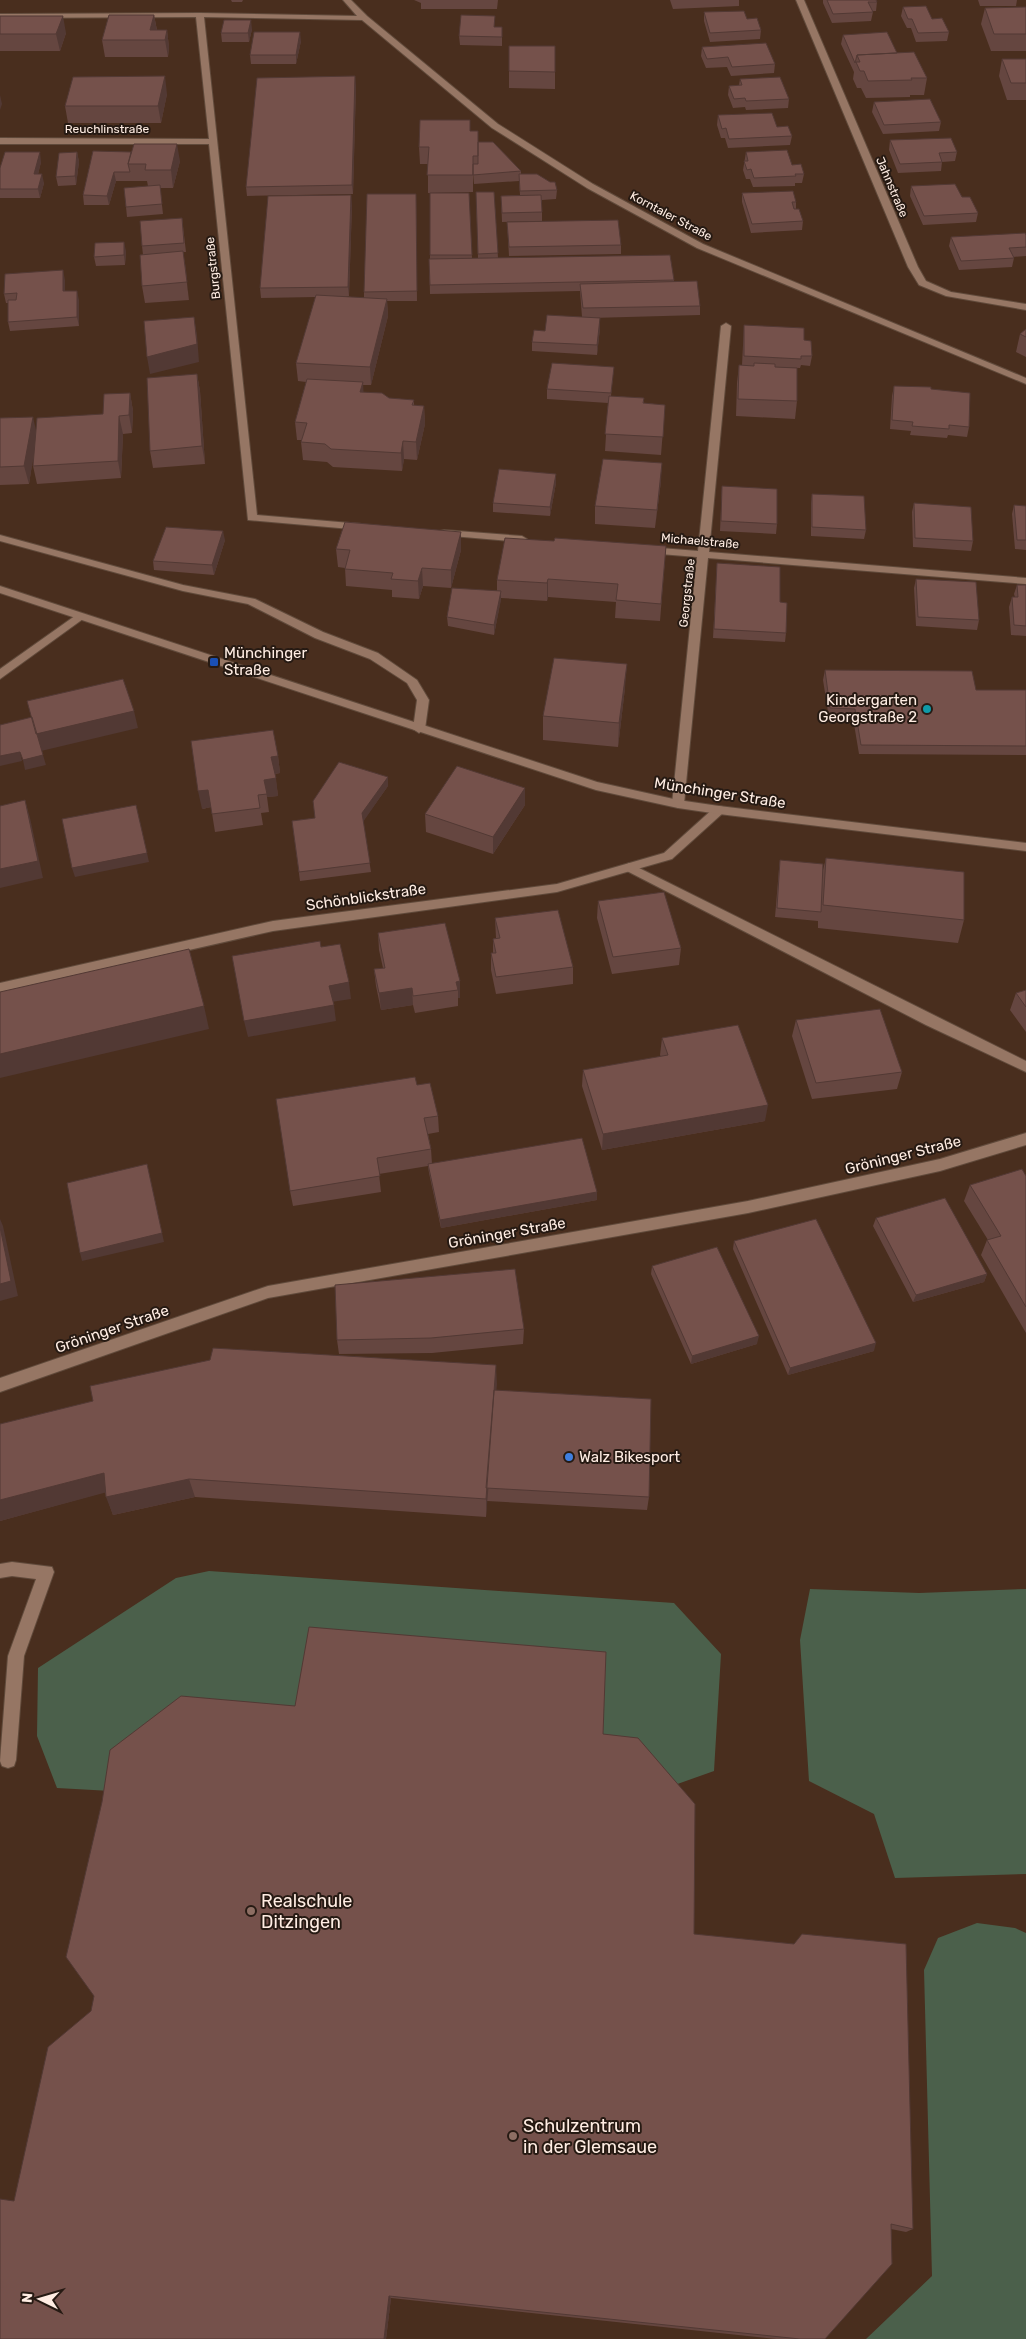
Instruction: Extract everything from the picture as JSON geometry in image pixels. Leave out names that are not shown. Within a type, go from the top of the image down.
[{"type":"street","name":"Korntaler Straße","points":[[347,0],[364,18],[495,126],[590,186],[700,246],[1026,381]]},
{"type":"street","name":"Jahnstraße","points":[[800,0],[913,267],[922,283],[949,294],[1026,307]]},
{"type":"street","points":[[0,16],[200,15],[364,18]]},
{"type":"street","name":"Burgstraße","points":[[200,15],[252,518],[369,527]]},
{"type":"street","name":"Reuchlinstraße","points":[[0,141],[213,142]]},
{"type":"street","name":"Georgstraße","points":[[678,804],[726,326]]},
{"type":"street","points":[[428,532],[536,541]]},
{"type":"street","points":[[0,538],[183,588],[251,601],[320,635],[374,656],[411,680],[423,700],[419,729]]},
{"type":"street","name":"Michaelstraße","points":[[634,548],[1026,581]]},
{"type":"street","name":"Münchinger Straße","points":[[0,589],[79,617],[596,786],[678,804],[719,810],[1026,847]]},
{"type":"street","points":[[0,674],[79,617]]},
{"type":"street","name":"Schönblickstraße","points":[[0,988],[273,926],[557,888],[668,856],[719,810]]},
{"type":"street","points":[[629,867],[931,1022],[1026,1067]]},
{"type":"street","name":"Gröninger Straße","points":[[0,1385],[268,1292],[748,1207],[940,1165],[1026,1139]]},
{"type":"street","points":[[0,1571],[46,1572],[16,1656],[8,1760]]},
{"type":"green space","points":[[209,1571],[674,1603],[721,1654],[714,1771],[669,1787],[298,1717],[111,1791],[57,1788],[37,1736],[38,1668],[176,1578]]},
{"type":"green space","points":[[810,1589],[919,1593],[1026,1589],[1026,1874],[895,1878],[874,1814],[809,1781],[800,1640]]},
{"type":"green space","points":[[977,1923],[1015,1928],[1026,1933],[1026,2339],[866,2339],[932,2276],[924,1970],[938,1938]]},
{"type":"building","points":[[827,0],[876,0],[877,2],[868,2],[873,12],[833,14]]},
{"type":"building","points":[[926,6],[932,19],[942,18],[949,32],[918,33],[912,19],[908,19],[903,7]]},
{"type":"building","points":[[1026,7],[1026,34],[994,34],[985,8]]},
{"type":"building","points":[[744,11],[747,19],[757,18],[761,30],[710,33],[704,12]]},
{"type":"building","points":[[109,15],[154,15],[150,30],[167,30],[165,40],[102,40]]},
{"type":"building","points":[[461,15],[495,16],[494,27],[502,27],[502,37],[459,36]]},
{"type":"building","points":[[0,16],[63,16],[56,34],[0,34]]},
{"type":"building","points":[[224,20],[251,20],[248,33],[221,33]]},
{"type":"building","points":[[254,32],[300,32],[296,55],[250,55]]},
{"type":"building","points":[[887,32],[897,53],[857,55],[855,63],[843,35]]},
{"type":"building","points":[[766,43],[775,64],[732,67],[728,57],[707,59],[702,47]]},
{"type":"building","points":[[509,46],[555,46],[555,72],[509,71]]},
{"type":"building","points":[[914,52],[927,78],[868,81],[864,71],[860,71],[856,62],[860,62],[857,55]]},
{"type":"building","points":[[1002,59],[1026,59],[1026,83],[1011,83]]},
{"type":"building","points":[[165,76],[158,106],[65,106],[73,77]]},
{"type":"building","points":[[355,76],[352,185],[246,187],[257,78]]},
{"type":"building","points":[[780,77],[789,99],[746,101],[745,98],[734,99],[729,86],[742,85],[740,79]]},
{"type":"building","points":[[930,99],[941,122],[884,125],[874,102]]},
{"type":"building","points":[[772,113],[777,127],[788,126],[792,136],[729,139],[726,128],[722,129],[718,115]]},
{"type":"building","points":[[420,120],[470,120],[470,131],[478,131],[478,156],[473,156],[473,175],[427,175],[429,147],[419,147]]},
{"type":"building","points":[[951,138],[957,152],[939,153],[942,162],[900,164],[890,140]]},
{"type":"building","points":[[478,142],[493,142],[521,171],[473,175],[473,164],[478,164]]},
{"type":"building","points":[[134,144],[177,144],[171,170],[145,170],[146,164],[128,164]]},
{"type":"building","points":[[787,150],[792,165],[801,164],[804,174],[754,178],[751,169],[747,170],[744,161],[748,161],[746,152]]},
{"type":"building","points":[[93,151],[131,152],[128,164],[130,172],[114,172],[107,196],[83,195]]},
{"type":"building","points":[[5,152],[40,152],[34,174],[42,174],[38,189],[0,189],[0,168]]},
{"type":"building","points":[[77,152],[75,176],[56,177],[59,153]]},
{"type":"building","points":[[519,174],[537,174],[550,182],[555,182],[557,190],[520,191]]},
{"type":"building","points":[[955,184],[962,197],[970,197],[978,213],[924,216],[911,186]]},
{"type":"building","points":[[160,185],[162,204],[126,207],[124,188]]},
{"type":"building","points":[[793,191],[796,202],[792,202],[794,209],[799,209],[803,221],[752,224],[742,193]]},
{"type":"building","points":[[476,192],[494,192],[498,253],[478,254]]},
{"type":"building","points":[[430,193],[469,193],[472,255],[430,255]]},
{"type":"building","points":[[367,194],[416,194],[417,291],[364,292]]},
{"type":"building","points":[[351,195],[348,287],[260,288],[268,196]]},
{"type":"building","points":[[541,195],[542,212],[502,213],[501,196]]},
{"type":"building","points":[[182,218],[184,243],[142,246],[140,221]]},
{"type":"building","points":[[618,220],[621,245],[509,247],[507,222]]},
{"type":"building","points":[[1025,233],[1026,247],[1009,248],[1014,258],[961,261],[951,237]]},
{"type":"building","points":[[124,242],[124,255],[94,257],[95,243]]},
{"type":"building","points":[[183,251],[187,282],[142,286],[140,255]]},
{"type":"building","points":[[670,255],[674,280],[430,285],[429,259]]},
{"type":"building","points":[[63,270],[63,291],[77,291],[77,317],[8,322],[8,300],[16,300],[17,293],[4,294],[5,274]]},
{"type":"building","points":[[697,281],[700,306],[583,308],[580,284]]},
{"type":"building","points":[[316,295],[387,299],[370,367],[296,363]]},
{"type":"building","points":[[547,315],[600,318],[597,345],[532,342],[534,330],[545,331]]},
{"type":"building","points":[[194,317],[197,344],[147,357],[144,321]]},
{"type":"building","points":[[744,325],[804,328],[804,340],[811,341],[812,356],[801,356],[801,359],[744,356]]},
{"type":"building","points":[[1026,329],[1026,337],[1020,334]]},
{"type":"building","points":[[552,363],[614,367],[611,393],[547,389]]},
{"type":"building","points":[[754,363],[775,364],[775,367],[797,368],[797,401],[738,399],[739,365],[754,366]]},
{"type":"building","points":[[197,374],[202,446],[150,451],[147,378]]},
{"type":"building","points":[[307,379],[363,382],[360,392],[382,393],[389,398],[414,400],[412,405],[424,406],[416,442],[403,441],[401,453],[331,449],[325,444],[301,442],[307,423],[295,422]]},
{"type":"building","points":[[894,386],[931,387],[931,389],[970,393],[969,427],[949,425],[949,429],[912,426],[913,422],[892,420]]},
{"type":"building","points":[[130,393],[129,415],[119,416],[118,461],[33,466],[37,418],[103,414],[104,394]]},
{"type":"building","points":[[609,396],[644,398],[643,403],[665,405],[663,437],[605,434]]},
{"type":"building","points":[[33,417],[24,466],[0,467],[0,418]]},
{"type":"building","points":[[603,459],[662,463],[657,510],[595,506]]},
{"type":"building","points":[[499,469],[556,474],[550,507],[493,503]]},
{"type":"building","points":[[722,486],[777,489],[777,524],[721,521]]},
{"type":"building","points":[[812,494],[864,496],[866,530],[812,527]]},
{"type":"building","points":[[914,503],[971,507],[973,541],[915,538]]},
{"type":"building","points":[[1014,505],[1026,506],[1026,540],[1017,540]]},
{"type":"building","points":[[345,522],[461,532],[451,570],[422,568],[418,581],[391,579],[393,573],[345,569],[350,550],[336,549]]},
{"type":"building","points":[[166,527],[223,531],[212,565],[153,561]]},
{"type":"building","points":[[505,538],[554,541],[555,538],[666,546],[661,604],[616,600],[618,584],[548,579],[547,583],[497,580]]},
{"type":"building","points":[[717,563],[780,567],[780,602],[787,603],[786,633],[714,629]]},
{"type":"building","points":[[916,579],[976,582],[979,620],[918,617]]},
{"type":"building","points":[[1017,585],[1026,585],[1026,626],[1014,625],[1012,597],[1018,597]]},
{"type":"building","points":[[452,588],[501,591],[494,625],[447,617]]},
{"type":"building","points":[[554,658],[627,664],[619,723],[543,716]]},
{"type":"building","name":"Kindergarten Georgstraße 2","points":[[825,670],[972,671],[976,690],[1026,690],[1026,746],[861,745],[855,709],[830,708]]},
{"type":"building","points":[[123,679],[134,711],[36,734],[27,701]]},
{"type":"building","points":[[32,717],[43,755],[23,760],[20,752],[0,756],[0,725]]},
{"type":"building","points":[[273,730],[278,756],[271,757],[276,778],[264,780],[267,794],[258,795],[260,808],[212,814],[208,790],[198,791],[191,741]]},
{"type":"building","points":[[339,762],[388,777],[362,813],[370,863],[299,872],[292,821],[315,818],[313,801]]},
{"type":"building","points":[[457,766],[525,788],[493,837],[425,814]]},
{"type":"building","points":[[25,800],[38,861],[0,869],[0,806]]},
{"type":"building","points":[[136,805],[147,853],[72,868],[62,819]]},
{"type":"building","points":[[826,858],[964,872],[964,920],[823,905]]},
{"type":"building","points":[[780,860],[823,864],[821,912],[777,908]]},
{"type":"building","points":[[664,892],[681,948],[613,957],[598,901]]},
{"type":"building","points":[[558,910],[573,967],[496,977],[491,953],[496,953],[493,939],[500,938],[495,918]]},
{"type":"building","points":[[445,923],[460,981],[456,982],[458,990],[413,996],[412,988],[379,993],[374,969],[385,968],[378,933]]},
{"type":"building","points":[[320,941],[321,947],[340,944],[349,982],[329,986],[334,1005],[244,1021],[232,956]]},
{"type":"building","points":[[189,949],[204,1006],[0,1054],[0,992]]},
{"type":"building","points":[[1026,990],[1026,1007],[1016,993]]},
{"type":"building","points":[[880,1009],[902,1072],[816,1083],[796,1020]]},
{"type":"building","points":[[738,1025],[768,1105],[603,1134],[583,1070],[668,1055],[662,1038]]},
{"type":"building","points":[[415,1077],[417,1085],[430,1083],[438,1116],[424,1118],[431,1149],[377,1158],[380,1176],[290,1191],[276,1099]]},
{"type":"building","points":[[582,1138],[597,1192],[440,1220],[428,1164]]},
{"type":"building","points":[[147,1164],[162,1233],[80,1253],[67,1183]]},
{"type":"building","points":[[1022,1169],[1026,1176],[1026,1307],[987,1240],[1001,1236],[970,1185]]},
{"type":"building","points":[[945,1198],[987,1274],[916,1295],[876,1218]]},
{"type":"building","points":[[816,1219],[876,1343],[790,1368],[734,1241]]},
{"type":"building","points":[[0,1227],[11,1281],[0,1284]]},
{"type":"building","points":[[717,1247],[759,1336],[692,1356],[652,1266]]},
{"type":"building","points":[[515,1269],[524,1329],[431,1338],[337,1340],[335,1285]]},
{"type":"building","points":[[213,1348],[496,1365],[486,1499],[189,1479],[106,1497],[104,1473],[0,1500],[0,1424],[93,1401],[90,1386],[210,1360]]},
{"type":"building","name":"Walz Bikesport","points":[[494,1390],[651,1399],[649,1497],[486,1488]]},
{"type":"building","name":"Schulzentrum in der Glemsaue","points":[[309,1627],[606,1652],[603,1734],[638,1738],[695,1804],[694,1934],[794,1944],[802,1934],[906,1944],[913,2229],[891,2224],[892,2264],[825,2339],[800,2339],[389,2296],[384,2339],[0,2339],[0,2199],[14,2201],[48,2047],[91,2011],[94,1996],[66,1957],[102,1802],[110,1750],[181,1696],[295,1706]]},
{"type":"place","name":"Münchinger Straße","points":[[214,662]]},
{"type":"place","name":"Kindergarten Georgstraße 2","points":[[927,709]]},
{"type":"place","name":"Walz Bikesport","points":[[569,1457]]},
{"type":"place","name":"Realschule Ditzingen","points":[[251,1911]]},
{"type":"place","name":"Schulzentrum in der Glemsaue","points":[[513,2136]]}]
